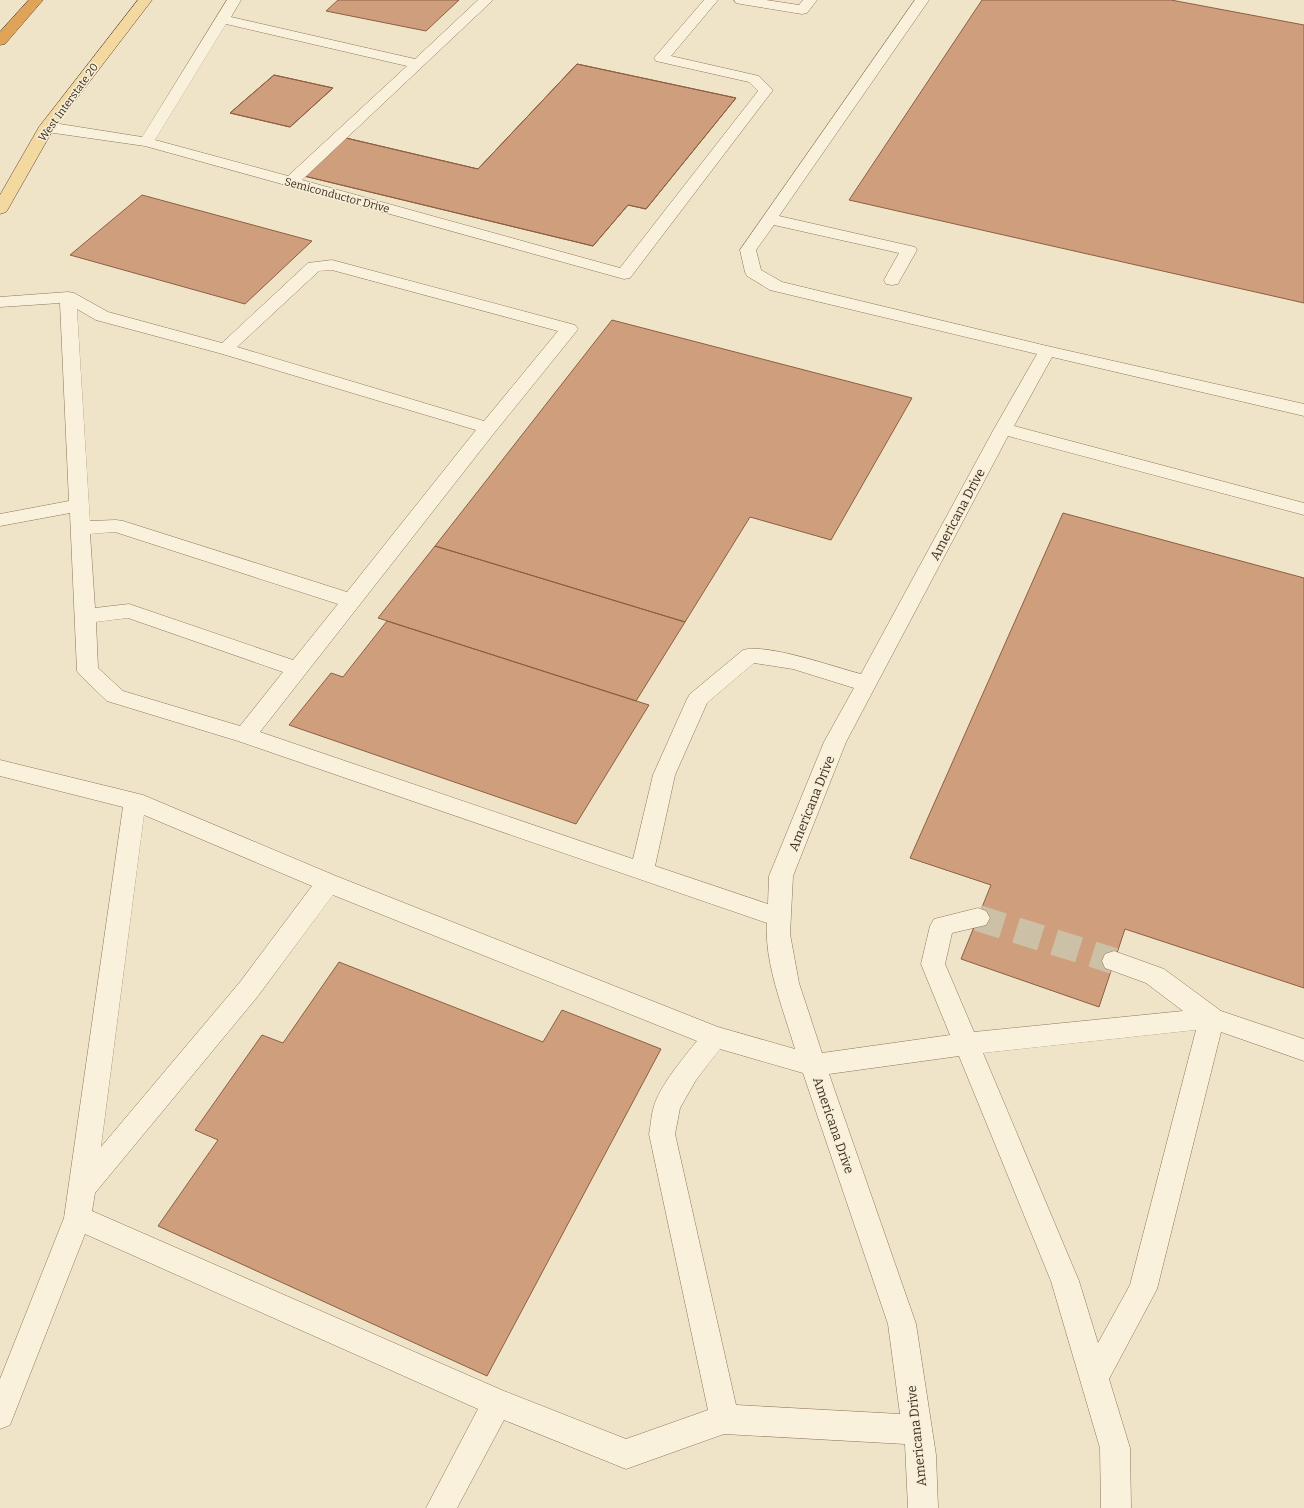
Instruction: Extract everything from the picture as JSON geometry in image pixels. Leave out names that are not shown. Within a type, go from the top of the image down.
[{"type":"highway","points":[[0,41],[36,0]]},
{"type":"main road","name":"West Interstate 20","points":[[0,209],[47,127],[145,0]]},
{"type":"street","points":[[146,142],[234,0]]},
{"type":"street","points":[[291,182],[486,0]]},
{"type":"street","name":"Semiconductor Drive","points":[[47,127],[146,142],[624,274],[766,90],[754,79],[661,58],[711,0]]},
{"type":"street","points":[[741,0],[802,10],[810,0]]},
{"type":"street","points":[[922,0],[748,250],[753,272],[776,286],[1047,351],[1304,410]]},
{"type":"street","points":[[222,19],[418,64]]},
{"type":"street","points":[[769,219],[909,250],[892,280]]},
{"type":"street","points":[[225,349],[314,267],[332,265],[569,329],[488,428],[245,735]]},
{"type":"street","points":[[0,302],[68,297],[102,316],[225,349],[488,428]]},
{"type":"street","points":[[68,297],[88,671],[115,696],[245,735],[780,918]]},
{"type":"street","name":"Americana Drive","points":[[923,1508],[921,1455],[902,1324],[813,1064],[787,983],[778,934],[781,876],[835,742],[1003,429],[1047,351]]},
{"type":"street","points":[[1003,429],[1304,509]]},
{"type":"street","points":[[0,520],[79,505]]},
{"type":"street","points":[[80,528],[116,526],[351,602]]},
{"type":"street","points":[[85,616],[129,611],[298,669]]},
{"type":"street","points":[[642,871],[664,775],[698,699],[750,656],[794,662],[866,684]]},
{"type":"street","points":[[0,768],[135,801],[328,883],[715,1037],[813,1064],[966,1044],[1212,1018]]},
{"type":"street","points":[[0,1415],[78,1218],[135,801]]},
{"type":"street","points":[[81,1190],[249,989],[328,883]]},
{"type":"street","points":[[978,918],[942,926],[933,964],[1065,1281],[1115,1448],[1116,1508]]},
{"type":"street","points":[[1114,961],[1155,976],[1212,1018],[1304,1050]]},
{"type":"street","points":[[1094,1378],[1142,1289],[1212,1018]]},
{"type":"street","points":[[715,1037],[687,1072],[667,1106],[662,1134],[724,1419]]},
{"type":"street","points":[[78,1218],[497,1403],[626,1454],[724,1419],[918,1430]]},
{"type":"street","points":[[442,1508],[497,1403]]},
{"type":"building","points":[[338,0],[459,0],[426,31],[326,11]]},
{"type":"building","points":[[982,0],[1171,0],[1304,25],[1304,303],[849,200]]},
{"type":"building","points":[[577,64],[736,98],[646,209],[628,205],[593,246],[304,176],[346,138],[478,169]]},
{"type":"building","points":[[577,64],[736,98],[646,209],[628,205],[593,246],[304,176],[346,138],[478,169]]},
{"type":"building","points":[[274,75],[333,88],[290,127],[230,113]]},
{"type":"building","points":[[274,75],[333,88],[290,127],[230,113]]},
{"type":"building","points":[[142,195],[312,241],[245,304],[70,255]]},
{"type":"building","points":[[612,320],[912,398],[831,540],[750,517],[685,622],[435,546]]},
{"type":"building","points":[[1063,513],[1304,578],[1304,988],[1125,929],[1099,1007],[961,959],[991,885],[910,858]]},
{"type":"building","points":[[435,546],[685,622],[636,701],[378,618]]},
{"type":"building","points":[[387,621],[649,705],[576,824],[289,725],[331,673],[343,677]]},
{"type":"building","points":[[339,962],[543,1042],[562,1010],[661,1049],[487,1376],[158,1226],[218,1140],[195,1130],[262,1035],[283,1043]]},
{"type":"tunnel","points":[[978,918],[1114,961]]}]
